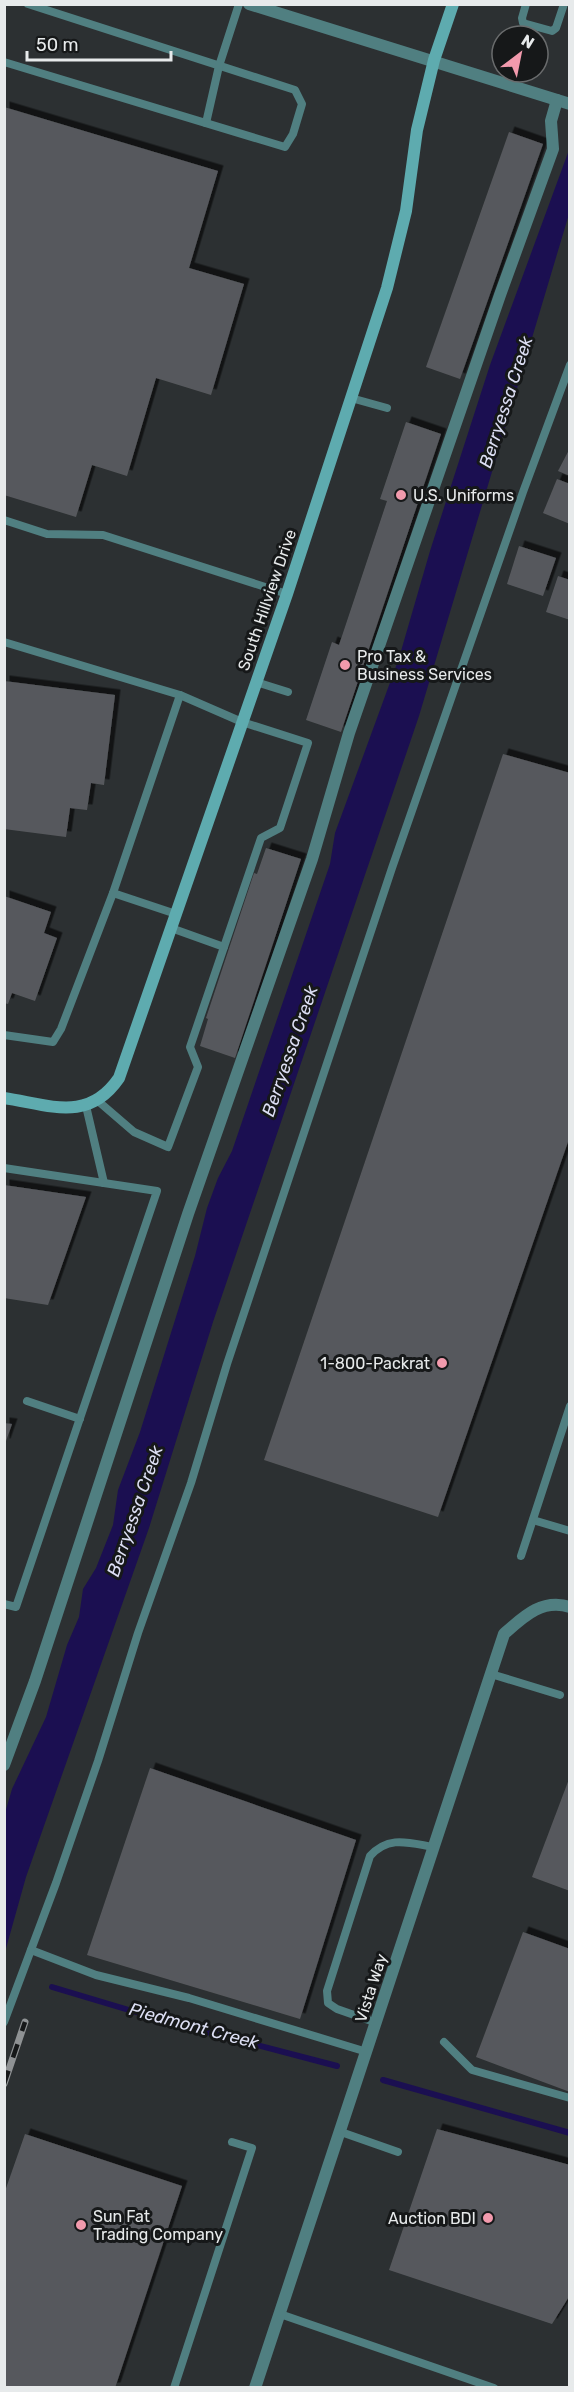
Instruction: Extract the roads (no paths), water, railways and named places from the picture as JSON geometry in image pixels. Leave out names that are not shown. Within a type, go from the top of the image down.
[{"type":"street","points":[[4,1765],[35,1681],[188,1214],[312,859],[349,733],[485,338],[553,149],[551,121],[564,102],[249,4]]},
{"type":"street","name":"South Hillview Drive","points":[[4,1098],[72,1108],[86,1106],[99,1101],[119,1078],[287,594],[387,288],[406,210],[417,130],[434,60],[453,4]]},
{"type":"street","name":"Vista Way","points":[[255,2388],[368,2052],[504,1634],[533,1608],[560,1604],[570,1607]]},
{"type":"lane","points":[[4,62],[285,147],[293,134],[302,104],[295,90],[28,4]]},
{"type":"lane","points":[[206,123],[219,66],[239,4]]},
{"type":"lane","points":[[526,4],[522,18],[524,23],[552,31],[556,28],[564,4]]},
{"type":"lane","points":[[4,2022],[98,1761],[392,868],[523,492],[570,365]]},
{"type":"lane","points":[[351,398],[387,408]]},
{"type":"lane","points":[[4,520],[47,534],[103,535],[287,594]]},
{"type":"lane","points":[[4,642],[180,695],[242,722],[308,743],[280,828],[261,838],[190,1047],[198,1067],[168,1148],[134,1132],[99,1101]]},
{"type":"lane","points":[[256,682],[288,692]]},
{"type":"lane","points":[[4,1035],[53,1042],[61,1029],[113,893],[180,695]]},
{"type":"lane","points":[[113,893],[176,914]]},
{"type":"lane","points":[[171,928],[224,947]]},
{"type":"lane","points":[[86,1106],[104,1183]]},
{"type":"lane","points":[[4,1168],[157,1191],[16,1607],[4,1604]]},
{"type":"lane","points":[[27,1401],[80,1419]]},
{"type":"lane","points":[[521,1556],[570,1406]]},
{"type":"lane","points":[[532,1520],[570,1531]]},
{"type":"lane","points":[[491,1674],[560,1695]]},
{"type":"lane","points":[[377,2023],[336,2009],[328,2003],[327,1991],[370,1856],[378,1847],[395,1841],[434,1847]]},
{"type":"lane","points":[[31,1950],[96,1975],[189,1998],[368,2052]]},
{"type":"lane","points":[[444,2042],[472,2070],[570,2098]]},
{"type":"lane","points":[[341,2132],[398,2152]]},
{"type":"lane","points":[[174,2388],[252,2148],[232,2142]]},
{"type":"lane","points":[[280,2314],[494,2388]]},
{"type":"water","name":"Berryessa Creek","points":[[569,150],[569,214],[419,716],[213,1322],[149,1528],[26,1877],[5,1952],[5,1813],[12,1789],[46,1717],[67,1645],[79,1617],[83,1589],[96,1568],[113,1525],[118,1490],[140,1432],[195,1256],[207,1208],[218,1178],[232,1151],[330,864],[335,833],[399,658],[430,551],[490,365]]},
{"type":"waterway","name":"Piedmont Creek","points":[[52,1987],[169,2022],[337,2066]]},
{"type":"waterway","name":"Piedmont Creek","points":[[383,2080],[570,2133]]},
{"type":"railway","points":[[4,2084],[25,2022]]},
{"type":"place","name":"U.S. Uniforms","points":[[401,495]]},
{"type":"place","name":"Pro Tax & Business Services","points":[[345,665]]},
{"type":"place","name":"1-800-Packrat","points":[[442,1363]]},
{"type":"place","name":"Auction BDI","points":[[488,2218]]},
{"type":"place","name":"Sun Fat Trading Company","points":[[81,2225]]}]
